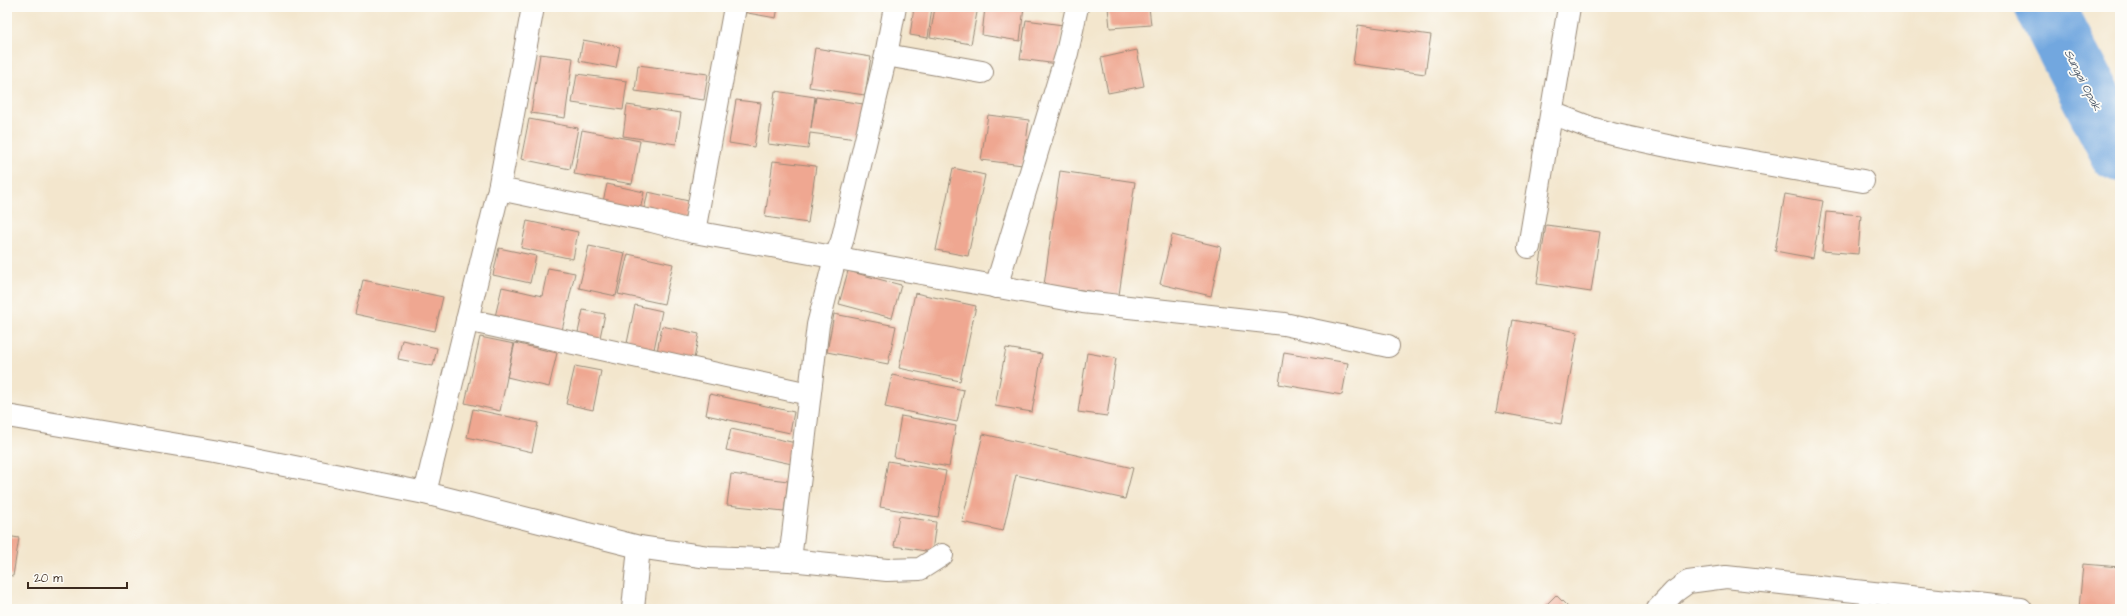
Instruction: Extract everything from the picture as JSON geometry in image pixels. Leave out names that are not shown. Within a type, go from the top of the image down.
[{"type":"street","points":[[425,493],[498,189],[533,7]]},
{"type":"street","points":[[694,232],[735,7]]},
{"type":"street","points":[[790,560],[818,325],[835,258],[842,241],[886,55],[895,7]]},
{"type":"street","points":[[996,287],[1067,53],[1077,7]]},
{"type":"street","points":[[1529,247],[1569,7]]},
{"type":"street","points":[[886,55],[982,72]]},
{"type":"street","points":[[1552,113],[1591,128],[1624,137],[1863,181]]},
{"type":"street","points":[[498,189],[652,221],[694,232],[996,287],[1083,302],[1284,324],[1388,346]]},
{"type":"street","points":[[467,320],[809,394]]},
{"type":"street","points":[[7,416],[214,451],[425,493],[639,547],[708,557],[790,560],[887,570],[920,569],[942,555]]},
{"type":"street","points":[[633,609],[639,547]]},
{"type":"street","points":[[1658,609],[1674,592],[1688,582],[1726,577],[2020,609]]},
{"type":"building","points":[[743,7],[778,7],[776,18],[742,12]]},
{"type":"building","points":[[914,7],[932,7],[928,38],[910,35]]},
{"type":"building","points":[[935,7],[978,7],[971,44],[930,37]]},
{"type":"building","points":[[985,7],[1024,7],[1020,41],[982,35]]},
{"type":"building","points":[[1049,7],[1062,7],[1062,10]]},
{"type":"building","points":[[1108,7],[1149,7],[1151,25],[1110,28]]},
{"type":"building","points":[[1026,20],[1063,25],[1057,64],[1020,59]]},
{"type":"building","points":[[1358,25],[1431,35],[1425,74],[1353,64]]},
{"type":"building","points":[[583,40],[620,47],[616,68],[579,61]]},
{"type":"building","points":[[815,48],[871,57],[865,95],[809,87]]},
{"type":"building","points":[[1137,50],[1144,86],[1108,93],[1101,58]]},
{"type":"building","points":[[540,54],[573,58],[565,118],[531,113]]},
{"type":"building","points":[[638,65],[708,74],[704,100],[635,91]]},
{"type":"building","points":[[577,74],[627,81],[623,110],[572,103]]},
{"type":"building","points":[[775,91],[815,97],[811,128],[816,97],[870,105],[864,140],[810,133],[808,149],[768,144]]},
{"type":"building","points":[[736,100],[761,103],[754,147],[729,143]]},
{"type":"building","points":[[627,105],[681,113],[676,144],[623,136]]},
{"type":"building","points":[[988,115],[1029,120],[1023,165],[981,160]]},
{"type":"building","points":[[529,119],[578,128],[570,169],[521,159]]},
{"type":"building","points":[[582,130],[640,141],[632,184],[574,174]]},
{"type":"building","points":[[773,161],[816,166],[808,223],[765,217]]},
{"type":"building","points":[[953,168],[985,175],[968,256],[936,250]]},
{"type":"building","points":[[1060,171],[1135,182],[1119,295],[1044,285]]},
{"type":"building","points":[[607,184],[644,192],[639,215],[602,206]]},
{"type":"building","points":[[648,192],[693,202],[688,224],[643,215]]},
{"type":"building","points":[[1785,194],[1823,201],[1813,258],[1775,251]]},
{"type":"building","points":[[1826,212],[1861,215],[1858,254],[1822,251]]},
{"type":"building","points":[[527,221],[578,232],[573,259],[521,248]]},
{"type":"building","points":[[1546,225],[1600,232],[1591,292],[1537,284]]},
{"type":"building","points":[[1172,235],[1221,247],[1211,296],[1160,284]]},
{"type":"building","points":[[589,246],[625,253],[616,296],[579,288]]},
{"type":"building","points":[[499,248],[536,256],[530,283],[493,275]]},
{"type":"building","points":[[628,254],[673,264],[664,304],[618,294]]},
{"type":"building","points":[[548,268],[575,273],[561,335],[494,321],[502,287],[542,296]]},
{"type":"building","points":[[848,271],[901,285],[892,318],[839,304]]},
{"type":"building","points":[[363,280],[443,297],[435,331],[355,314]]},
{"type":"building","points":[[915,293],[976,306],[960,381],[899,368]]},
{"type":"building","points":[[635,305],[662,311],[653,354],[626,348]]},
{"type":"building","points":[[583,310],[605,314],[599,342],[577,337]]},
{"type":"building","points":[[834,314],[896,326],[888,364],[827,352]]},
{"type":"building","points":[[1513,320],[1578,332],[1561,424],[1496,412]]},
{"type":"building","points":[[662,326],[699,334],[694,359],[657,352]]},
{"type":"building","points":[[480,337],[514,344],[500,411],[465,403]]},
{"type":"building","points":[[402,340],[437,348],[433,366],[398,359]]},
{"type":"building","points":[[515,343],[557,353],[549,387],[507,377]]},
{"type":"building","points":[[1006,348],[1042,354],[1032,412],[995,406]]},
{"type":"building","points":[[1284,352],[1348,363],[1342,395],[1279,384]]},
{"type":"building","points":[[1087,353],[1116,358],[1107,416],[1078,412]]},
{"type":"building","points":[[575,366],[601,371],[593,410],[566,404]]},
{"type":"building","points":[[892,375],[964,390],[957,422],[885,407]]},
{"type":"building","points":[[710,394],[794,412],[790,433],[706,415]]},
{"type":"building","points":[[473,409],[538,423],[532,452],[467,437]]},
{"type":"building","points":[[901,416],[956,426],[949,467],[894,457]]},
{"type":"building","points":[[731,429],[796,443],[792,464],[726,450]]},
{"type":"building","points":[[983,434],[1133,468],[1125,499],[1016,475],[1003,531],[962,522]]},
{"type":"building","points":[[888,461],[946,471],[938,517],[880,507]]},
{"type":"building","points":[[731,474],[788,481],[784,511],[727,505]]},
{"type":"building","points":[[899,516],[936,522],[932,552],[894,546]]},
{"type":"building","points":[[7,536],[19,538],[13,576],[7,575]]},
{"type":"building","points":[[2083,564],[2120,567],[2120,609],[2079,609]]},
{"type":"building","points":[[1556,595],[1570,609],[1542,609]]},
{"type":"waterway","name":"Sungai Opak","points":[[2045,7],[2120,152]]}]
